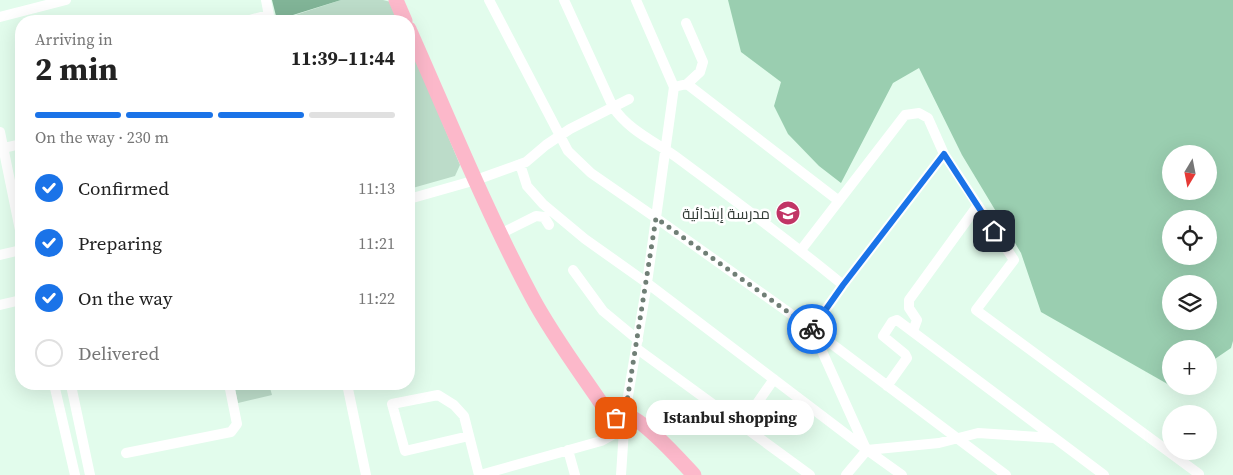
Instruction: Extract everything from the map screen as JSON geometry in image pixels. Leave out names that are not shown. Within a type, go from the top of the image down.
[{"type":"main road","points":[[396,0],[402,15]]},
{"type":"main road","points":[[415,43],[500,234],[533,299],[559,341],[593,390],[623,422],[655,436],[694,475]]},
{"type":"street","points":[[0,17],[66,0]]},
{"type":"street","points":[[266,0],[268,15]]},
{"type":"street","points":[[489,0],[568,151],[591,173],[812,329],[1006,475]]},
{"type":"street","points":[[564,0],[613,107],[636,131],[664,148],[801,250],[843,285]]},
{"type":"street","points":[[621,475],[623,422],[647,283],[664,148],[674,87],[636,0]]},
{"type":"street","points":[[674,87],[687,84],[700,72],[703,62],[686,23]]},
{"type":"street","points":[[687,84],[839,200]]},
{"type":"street","points":[[415,196],[476,180],[526,162],[560,136],[629,99]]},
{"type":"street","points":[[801,250],[905,115],[919,113],[928,118],[944,154],[1014,260],[976,310],[1198,475]]},
{"type":"street","points":[[0,132],[15,208]]},
{"type":"street","points":[[2,148],[15,145]]},
{"type":"street","points":[[812,329],[843,285],[944,154]]},
{"type":"street","points":[[520,164],[527,186],[543,204],[585,239],[647,283],[901,475]]},
{"type":"street","points":[[913,331],[917,320],[910,310],[909,300],[978,205]]},
{"type":"street","points":[[500,234],[536,216],[544,217],[549,225]]},
{"type":"street","points":[[0,255],[15,251]]},
{"type":"street","points":[[573,270],[602,311],[637,344],[810,475]]},
{"type":"street","points":[[0,305],[15,301]]},
{"type":"street","points":[[886,386],[907,356],[885,339],[884,333],[892,322],[896,320],[1104,475]]},
{"type":"street","points":[[812,329],[867,450]]},
{"type":"street","points":[[742,425],[774,379]]},
{"type":"street","points":[[55,390],[75,475]]},
{"type":"street","points":[[72,390],[90,475]]},
{"type":"street","points":[[126,453],[231,432],[237,424],[230,390]]},
{"type":"street","points":[[348,390],[366,475]]},
{"type":"street","points":[[468,436],[405,451],[392,404],[438,395],[454,405],[464,416],[480,475],[605,440],[623,422]]},
{"type":"street","points":[[846,475],[867,450],[939,443],[978,433],[1055,438]]},
{"type":"street","points":[[568,450],[575,475]]},
{"type":"shaded area","points":[[272,0],[341,0],[293,15],[276,15]]},
{"type":"shaded area","points":[[341,0],[383,0],[391,2],[396,15],[295,15]]},
{"type":"shaded area","points":[[728,0],[1233,0],[1233,341],[1231,348],[1217,358],[1217,340],[1162,340],[1162,381],[1041,312],[1021,253],[962,155],[919,68],[893,83],[841,183],[819,166],[788,134],[774,106],[781,82],[741,52]]},
{"type":"shaded area","points":[[415,57],[460,165],[455,176],[415,187]]},
{"type":"shaded area","points":[[235,390],[271,390],[272,395],[238,403]]},
{"type":"way so far","points":[[616,418],[620,414],[625,414],[656,218],[812,329]]},
{"type":"place","name":"مدرسة إبتدائية","points":[[788,213]]},
{"type":"place","name":"Istanbul shopping","points":[[616,418]]},
{"type":"route","points":[[812,329],[843,285],[944,154],[994,231]]}]
